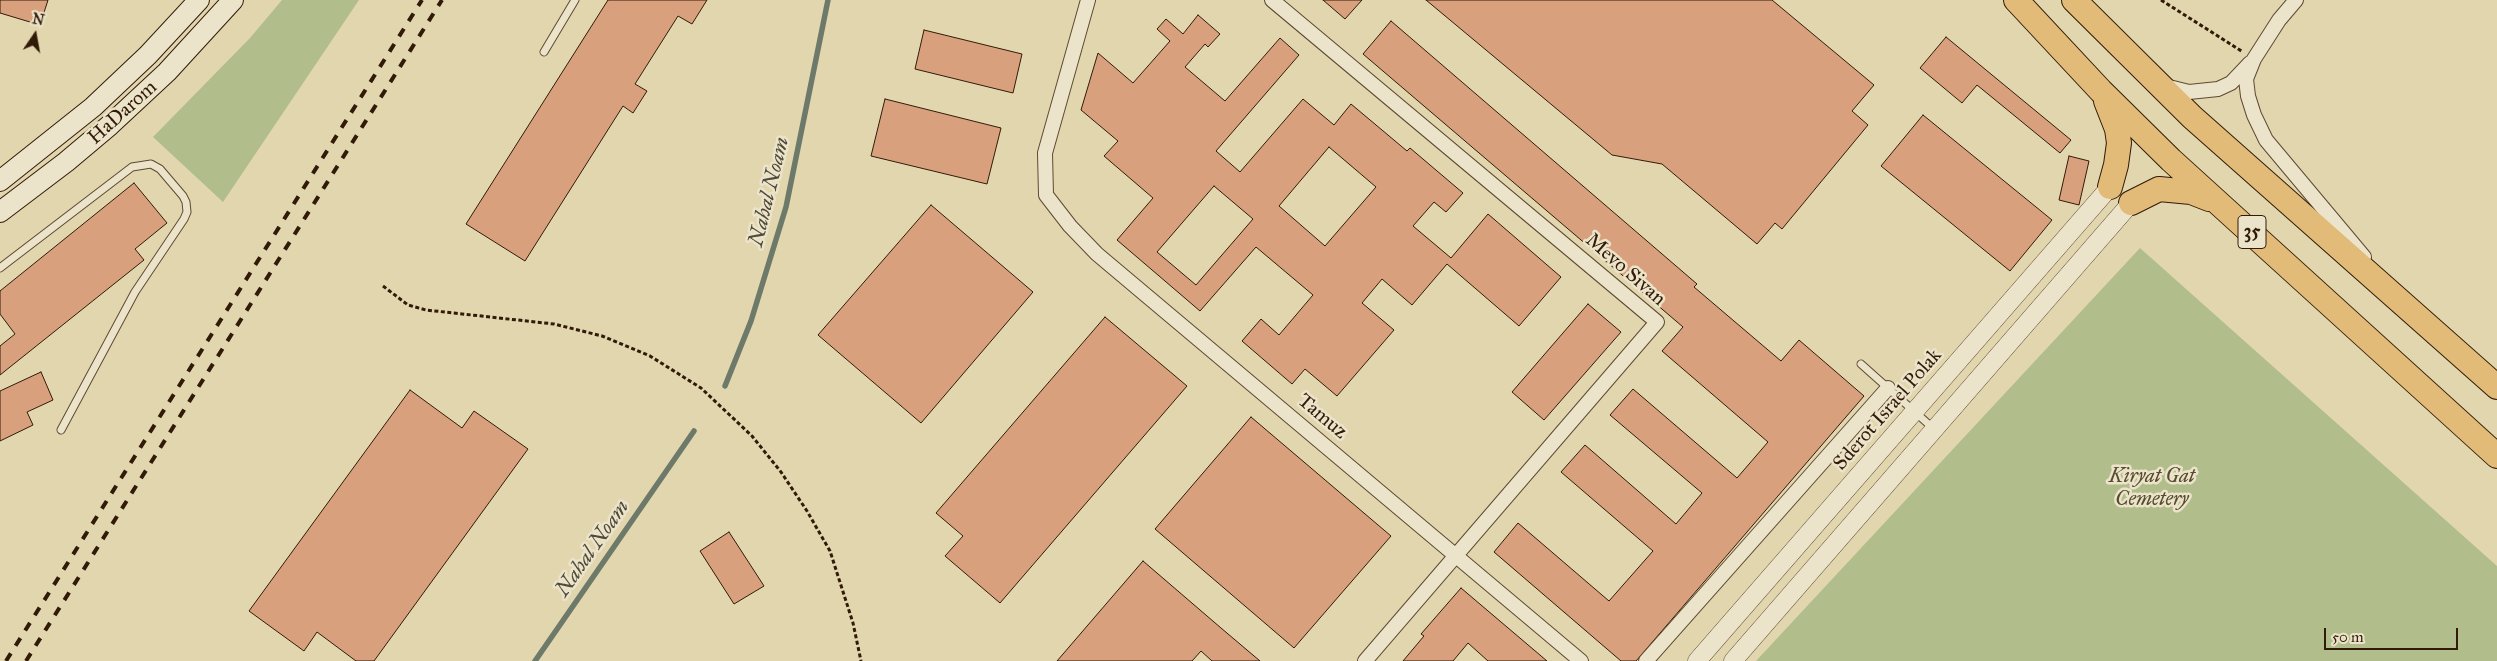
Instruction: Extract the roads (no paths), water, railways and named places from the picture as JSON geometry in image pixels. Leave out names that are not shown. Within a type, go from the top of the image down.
[{"type":"highway","name":"35","points":[[2016,0],[2101,91],[2171,160],[2497,456]]},
{"type":"highway","name":"35","points":[[2074,0],[2157,83],[2417,318],[2497,387]]},
{"type":"highway","points":[[2101,91],[2117,129],[2119,143],[2110,186]]},
{"type":"highway","points":[[2131,203],[2159,189],[2175,189],[2191,192],[2220,204]]},
{"type":"main road","name":"HaDarom","points":[[0,181],[93,107],[148,55],[199,0]]},
{"type":"main road","name":"HaDarom","points":[[0,212],[66,162],[110,125],[167,72],[233,0]]},
{"type":"street","name":"Tamuz","points":[[1088,0],[1045,153],[1046,194],[1070,226],[1097,254],[1581,661]]},
{"type":"street","name":"Mevo Sivan","points":[[1272,0],[1657,322],[1365,661]]},
{"type":"street","points":[[2296,0],[2279,20],[2254,59],[2246,79],[2248,96],[2254,115],[2266,140],[2417,318]]},
{"type":"street","points":[[2157,83],[2190,92],[2218,89],[2231,83],[2254,59]]},
{"type":"street","name":"Sderot Israel Polak","points":[[1697,661],[2110,186]]},
{"type":"street","points":[[1733,661],[2131,203]]},
{"type":"street","points":[[1646,661],[1888,388]]},
{"type":"lane","points":[[544,52],[575,0]]},
{"type":"lane","points":[[0,268],[132,166],[150,164],[160,169],[186,202],[187,212],[184,219],[135,292],[61,430]]},
{"type":"lane","points":[[1861,364],[1934,429]]},
{"type":"waterway","name":"Nahal Noam","points":[[725,386],[751,321],[786,207],[828,0]]},
{"type":"waterway","name":"Nahal Noam","points":[[535,661],[694,431]]},
{"type":"railway","points":[[6,661],[422,0]]},
{"type":"railway","points":[[26,661],[442,0]]},
{"type":"park label","name":"Kiryat Gat Cemetery","points":[[2152,488]]}]
